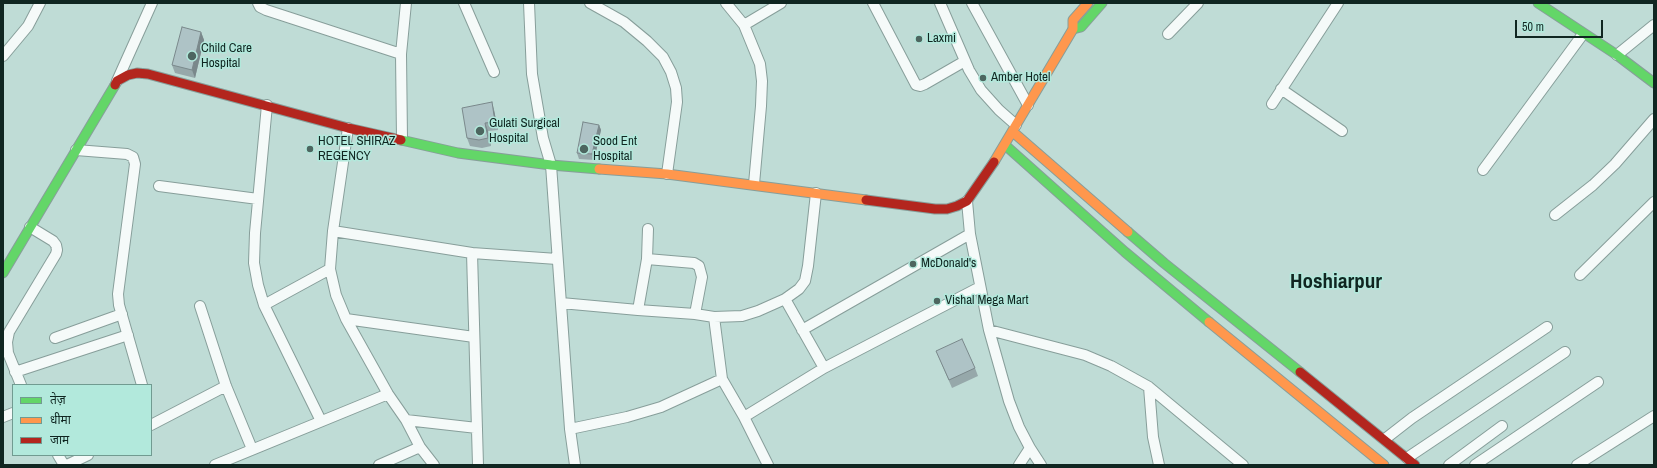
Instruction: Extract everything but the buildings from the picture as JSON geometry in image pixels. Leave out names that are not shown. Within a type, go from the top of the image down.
[{"type":"main road","points":[[3,273],[117,81],[128,75],[148,74],[348,128],[402,139],[458,153],[551,165],[667,174],[754,184],[935,209],[946,209],[967,201],[1015,129],[1073,30],[1073,20],[1088,3]]},
{"type":"main road","points":[[1073,30],[1081,27],[1102,3]]},
{"type":"main road","points":[[1538,3],[1617,55],[1654,83]]},
{"type":"main road","points":[[1015,129],[1088,198],[1164,264],[1385,439],[1415,465]]},
{"type":"main road","points":[[1005,145],[1078,210],[1264,368],[1384,465]]},
{"type":"main road","points":[[1078,210],[1088,198]]},
{"type":"street","points":[[3,56],[28,26],[40,3]]},
{"type":"street","points":[[117,81],[152,3]]},
{"type":"street","points":[[258,3],[260,7],[266,10],[401,54]]},
{"type":"street","points":[[402,139],[401,54],[406,3]]},
{"type":"street","points":[[464,3],[494,72]]},
{"type":"street","points":[[529,3],[532,74],[543,138],[551,165],[572,464]]},
{"type":"street","points":[[590,3],[624,22],[663,56],[676,88],[677,102],[667,174]]},
{"type":"street","points":[[726,3],[744,25],[760,64],[762,81],[754,184]]},
{"type":"street","points":[[744,25],[782,3]]},
{"type":"street","points":[[873,3],[916,85],[920,86],[925,84],[965,61]]},
{"type":"street","points":[[940,3],[965,61],[981,90],[1015,129]]},
{"type":"street","points":[[972,3],[1028,105]]},
{"type":"street","points":[[1168,34],[1198,3]]},
{"type":"street","points":[[1272,104],[1338,3]]},
{"type":"street","points":[[1617,55],[1654,25]]},
{"type":"street","points":[[1484,170],[1583,34]]},
{"type":"street","points":[[1281,89],[1342,131]]},
{"type":"street","points":[[266,105],[255,233],[254,263],[258,285],[264,305],[321,421]]},
{"type":"street","points":[[1555,215],[1593,185],[1654,119]]},
{"type":"street","points":[[348,128],[333,231],[330,269],[336,295],[346,319],[388,394],[406,420],[420,447],[434,465]]},
{"type":"street","points":[[76,150],[127,154],[133,157],[135,164],[118,294],[122,314],[142,384]]},
{"type":"street","points":[[159,186],[258,199]]},
{"type":"street","points":[[561,303],[695,314],[714,317],[742,316],[758,311],[785,299],[799,289],[805,281],[816,193]]},
{"type":"street","points":[[967,201],[970,234],[989,330],[1009,400],[1019,427],[1041,465]]},
{"type":"street","points":[[1580,275],[1654,202]]},
{"type":"street","points":[[21,384],[8,353],[7,342],[9,332],[57,250],[56,244],[53,240],[30,227]]},
{"type":"street","points":[[638,310],[647,259],[648,229]]},
{"type":"street","points":[[333,231],[472,253],[557,259]]},
{"type":"street","points":[[802,330],[970,234]]},
{"type":"street","points":[[472,253],[478,465]]},
{"type":"street","points":[[647,259],[694,263],[699,266],[702,277],[695,314]]},
{"type":"street","points":[[264,305],[330,269]]},
{"type":"street","points":[[744,417],[824,368],[980,287]]},
{"type":"street","points":[[785,299],[824,368]]},
{"type":"street","points":[[200,306],[226,386],[252,449]]},
{"type":"street","points":[[55,338],[122,314]]},
{"type":"street","points":[[714,317],[722,379],[744,417],[768,465]]},
{"type":"street","points":[[346,319],[474,337]]},
{"type":"street","points":[[1385,439],[1412,418],[1547,327]]},
{"type":"street","points":[[989,330],[1085,355],[1149,387],[1243,465]]},
{"type":"street","points":[[15,372],[128,335]]},
{"type":"street","points":[[1406,458],[1565,352]]},
{"type":"street","points":[[570,429],[627,417],[656,409],[722,379]]},
{"type":"street","points":[[1475,465],[1598,382]]},
{"type":"street","points":[[152,422],[226,386]]},
{"type":"street","points":[[1149,387],[1153,437],[1159,465]]},
{"type":"street","points":[[215,465],[388,394]]},
{"type":"street","points":[[3,417],[12,412]]},
{"type":"street","points":[[1577,465],[1654,416]]},
{"type":"street","points":[[406,420],[477,428]]},
{"type":"street","points":[[1449,465],[1502,426]]},
{"type":"street","points":[[379,465],[420,447]]},
{"type":"street","points":[[1020,465],[1030,448]]},
{"type":"street","points":[[59,456],[64,465]]},
{"type":"street","points":[[67,465],[86,456]]},
{"type":"traffic: fast","points":[[1073,29],[1081,27],[1102,3]]},
{"type":"traffic: fast","points":[[1538,3],[1617,55],[1654,83]]},
{"type":"traffic: fast","points":[[3,273],[115,85]]},
{"type":"traffic: fast","points":[[401,140],[458,153],[551,165],[599,169]]},
{"type":"traffic: fast","points":[[1005,145],[1125,252],[1209,322]]},
{"type":"traffic: fast","points":[[1128,232],[1164,263],[1300,372]]},
{"type":"traffic: slow","points":[[994,162],[1073,29],[1073,20],[1088,3]]},
{"type":"traffic: slow","points":[[1013,132],[1128,232]]},
{"type":"traffic: slow","points":[[599,169],[667,174],[866,200]]},
{"type":"traffic: slow","points":[[1209,322],[1384,465]]},
{"type":"traffic: jam","points":[[115,85],[117,81],[128,75],[137,73],[148,74],[348,128],[401,140]]},
{"type":"traffic: jam","points":[[866,200],[935,209],[947,209],[967,201],[994,162]]},
{"type":"traffic: jam","points":[[1300,372],[1415,465]]},
{"type":"place","name":"Laxmi","points":[[919,39]]},
{"type":"place","name":"Child Care Hospital","points":[[192,56]]},
{"type":"place","name":"Amber Hotel","points":[[983,78]]},
{"type":"place","name":"Gulati Surgical Hospital","points":[[480,131]]},
{"type":"place","name":"HOTEL SHIRAZ REGENCY","points":[[310,149]]},
{"type":"place","name":"Sood Ent Hospital","points":[[584,149]]},
{"type":"place","name":"McDonald's","points":[[913,264]]},
{"type":"place","name":"Vishal Mega Mart","points":[[937,301]]},
{"type":"district","name":"Hoshiarpur","points":[[1336,282]]}]
